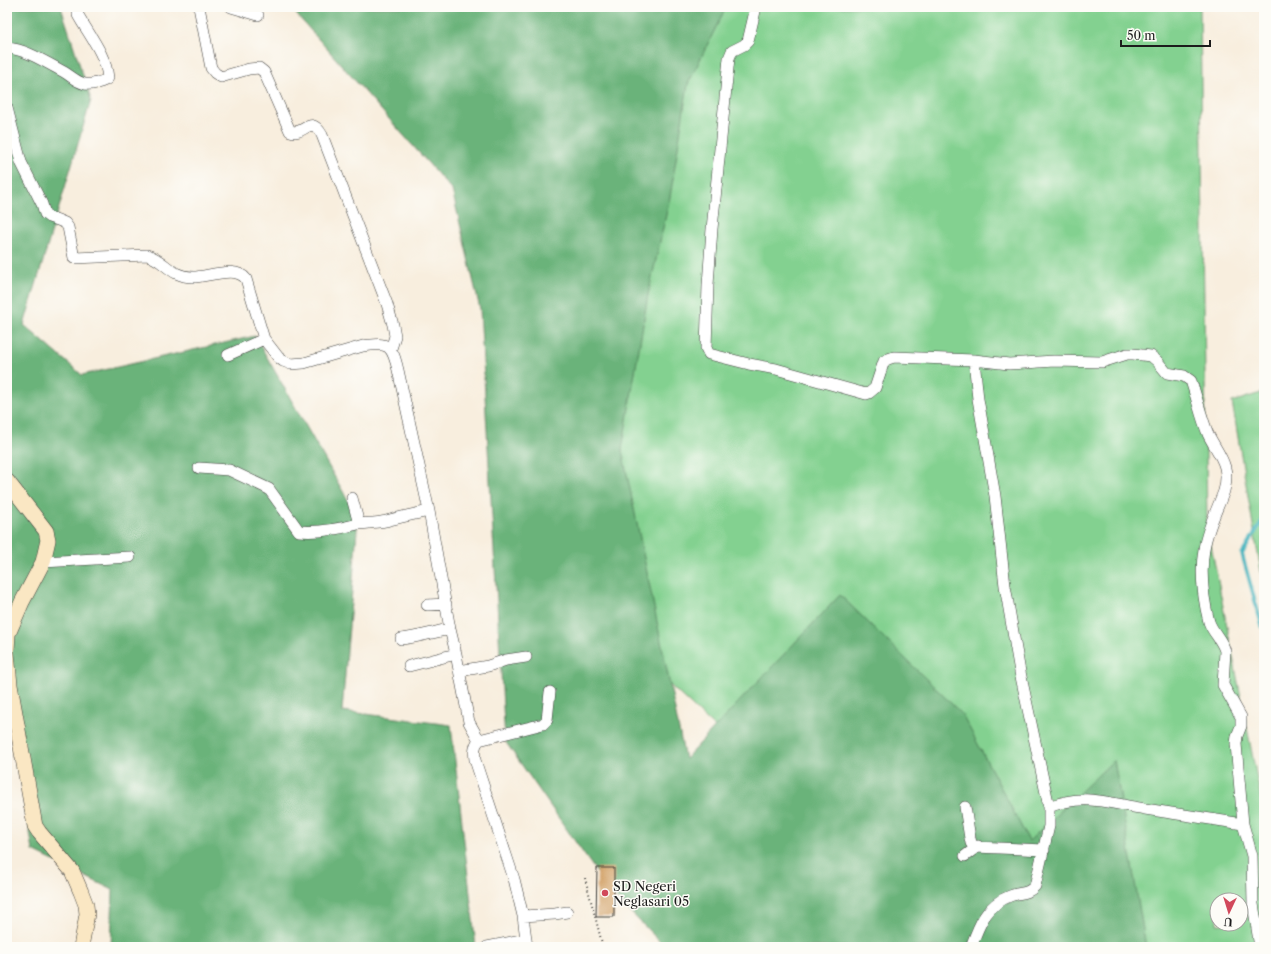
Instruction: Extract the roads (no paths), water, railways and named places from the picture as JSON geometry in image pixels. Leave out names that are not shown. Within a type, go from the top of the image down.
[{"type":"street","points":[[7,48],[26,52],[65,72],[81,83],[87,84],[106,81],[108,78],[108,71],[104,58],[78,15],[80,7]]},
{"type":"street","points":[[199,7],[211,68],[215,74],[221,77],[259,68],[264,72],[290,131],[294,132],[314,126],[318,128],[322,135],[387,304],[395,336],[391,349]]},
{"type":"street","points":[[231,7],[258,15]]},
{"type":"street","points":[[756,7],[748,41],[744,45],[732,51],[729,58],[711,236],[706,348],[709,354],[776,369],[866,394],[872,391],[884,361],[901,357],[974,360],[1009,364],[1102,362],[1127,354],[1146,355],[1153,357],[1167,373],[1184,376],[1191,381],[1208,433],[1225,465],[1227,474],[1224,491],[1204,548],[1202,574],[1204,599],[1210,625],[1224,651],[1222,685],[1241,717],[1241,726],[1236,744],[1242,824],[1252,856],[1253,904],[1260,947]]},
{"type":"street","points":[[7,108],[21,162],[46,214],[49,217],[65,223],[68,227],[74,258],[144,255],[152,256],[170,270],[183,276],[194,277],[231,272],[238,273],[246,279],[264,340],[278,357],[291,364],[304,363],[380,344],[391,349],[398,370],[429,511],[450,629],[469,722],[479,740]]},
{"type":"street","points":[[228,355],[264,340]]},
{"type":"street","points":[[971,947],[989,909],[999,901],[1030,891],[1035,886],[1049,826],[1049,807],[1020,672],[1005,586],[995,496],[978,399],[974,360]]},
{"type":"street","points":[[199,468],[229,470],[269,489],[300,531],[324,531],[359,524],[386,521],[395,517],[429,511]]},
{"type":"street","points":[[7,481],[46,531],[48,540],[44,562],[22,602],[8,634],[7,651],[9,692],[35,826],[72,871],[86,905],[87,914],[81,947]]},
{"type":"street","points":[[352,498],[359,524]]},
{"type":"street","points":[[44,562],[130,557]]},
{"type":"street","points":[[427,605],[446,604]]},
{"type":"street","points":[[401,639],[450,629]]},
{"type":"street","points":[[409,666],[456,654]]},
{"type":"street","points":[[459,671],[488,666],[506,660],[526,656]]},
{"type":"street","points":[[487,947],[527,943],[523,916],[514,879],[475,760],[474,751],[476,743],[479,740],[543,724],[547,720],[548,716],[550,692]]},
{"type":"street","points":[[1049,807],[1061,802],[1075,799],[1091,799],[1242,824]]},
{"type":"street","points":[[965,807],[971,843],[975,847],[1044,850]]},
{"type":"street","points":[[965,856],[978,846]]},
{"type":"street","points":[[523,916],[567,912]]},
{"type":"waterway","points":[[1264,518],[1242,554],[1262,626],[1264,628]]},
{"type":"place","name":"SD Negeri Neglasari 05","points":[[605,893]]}]
